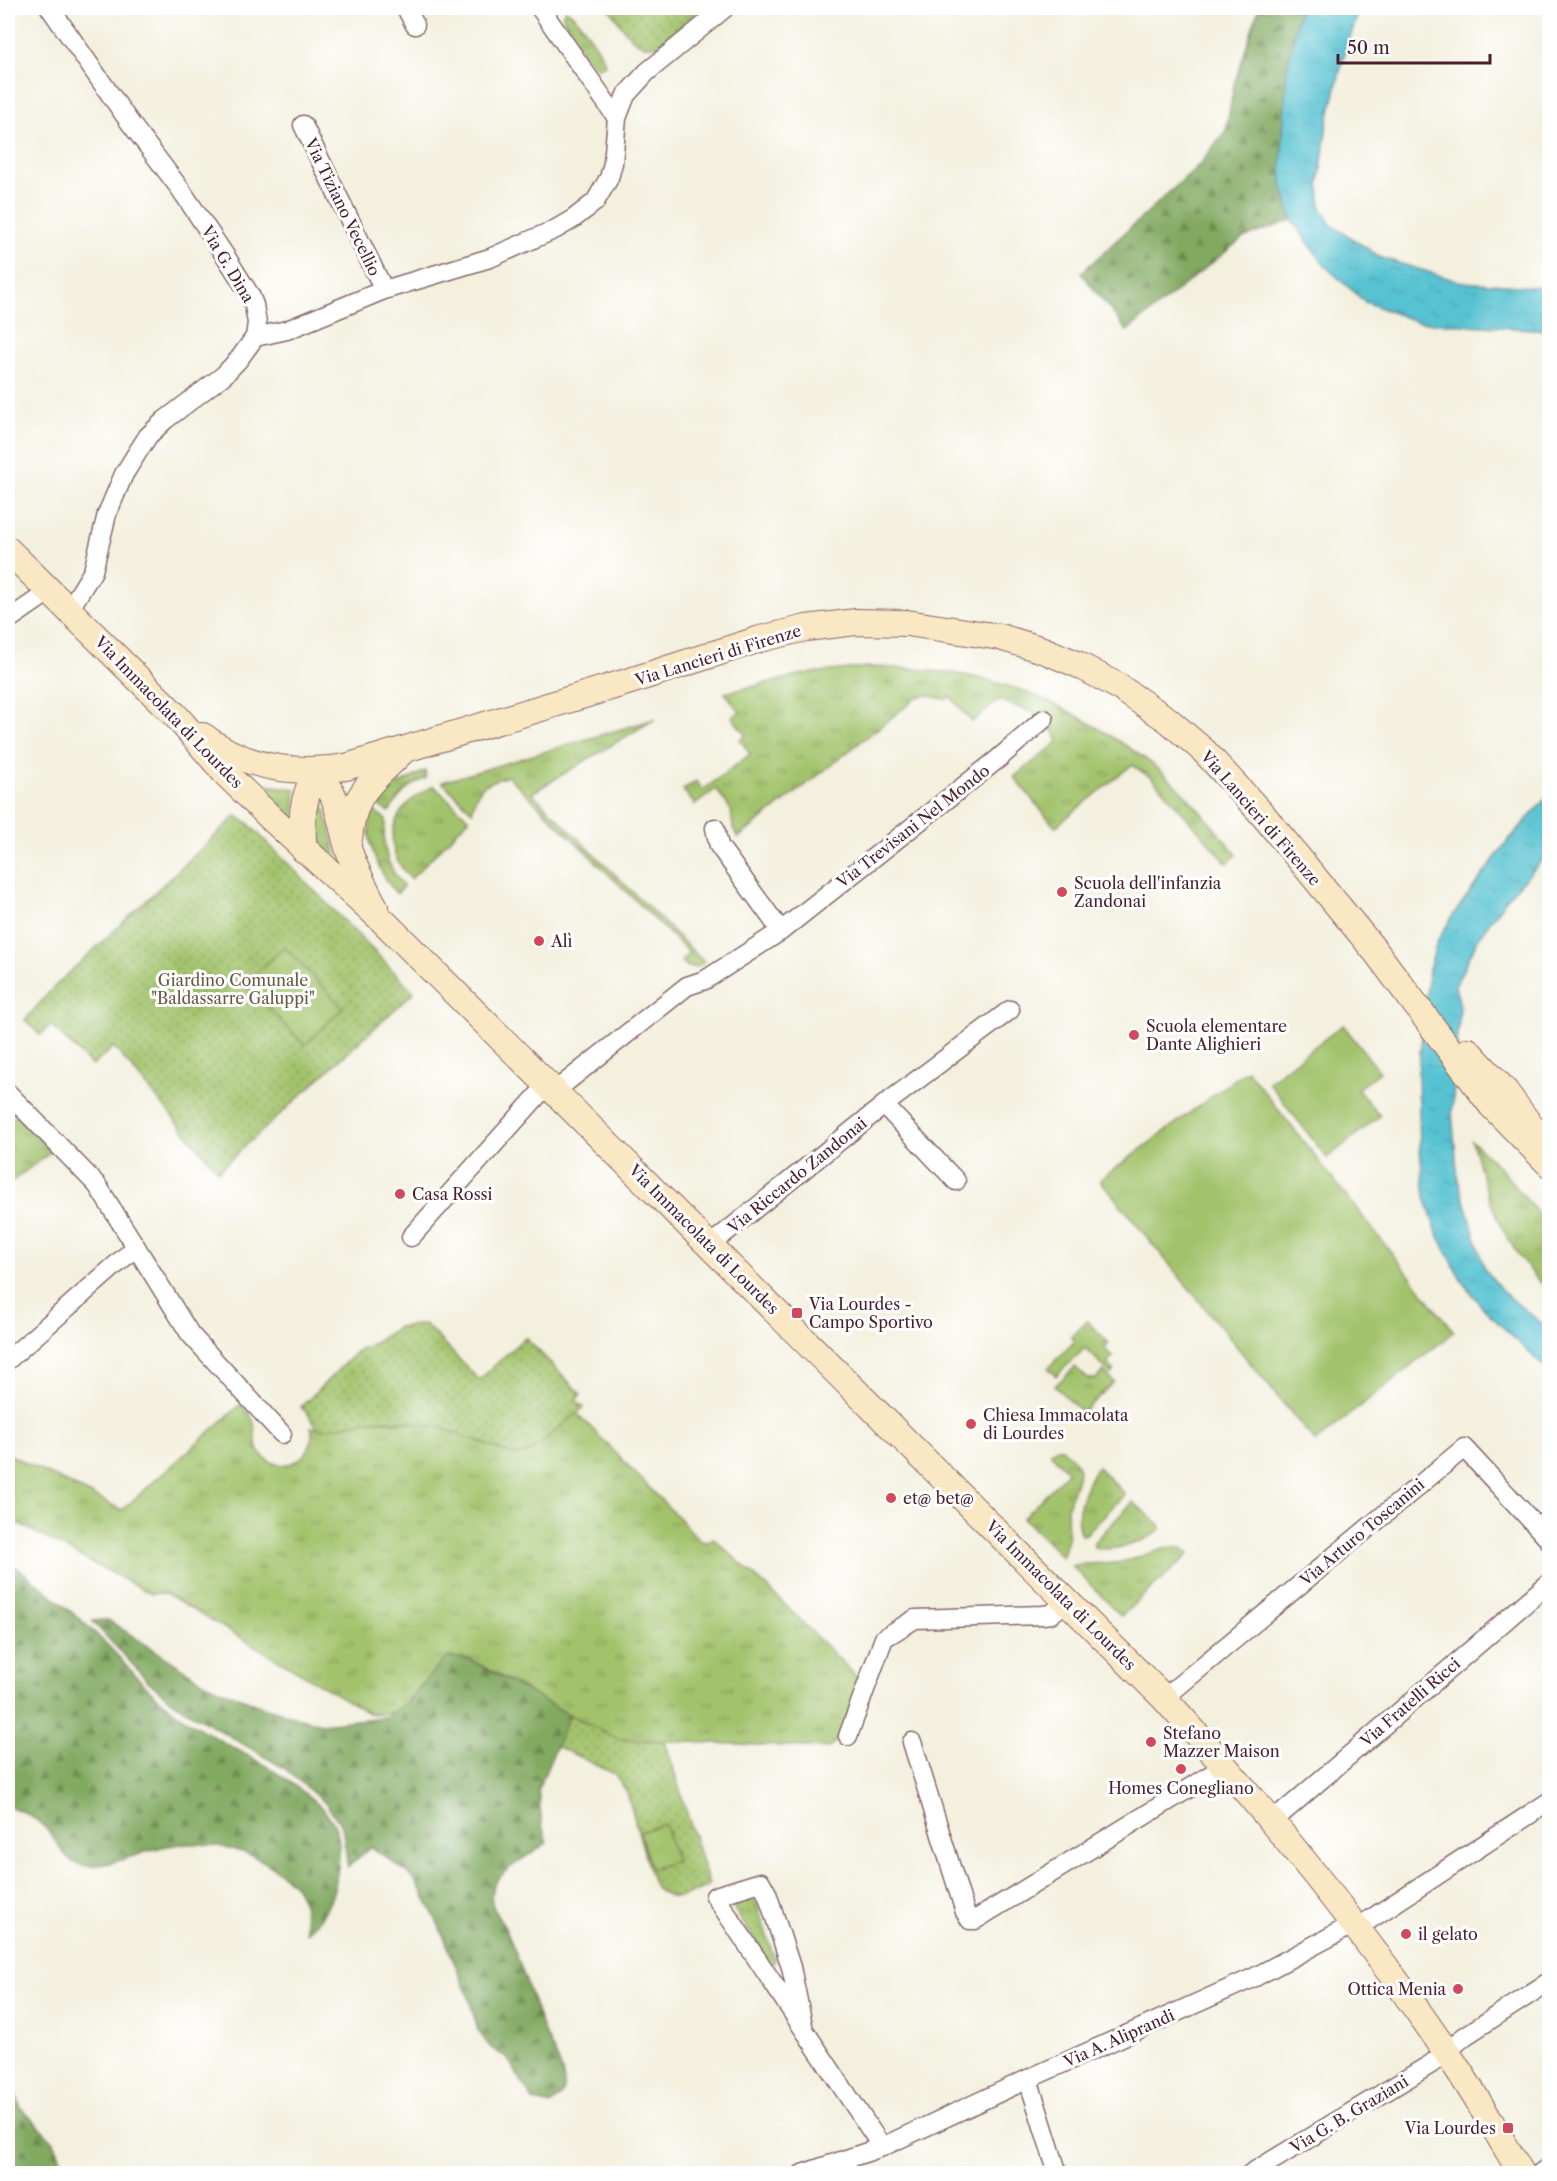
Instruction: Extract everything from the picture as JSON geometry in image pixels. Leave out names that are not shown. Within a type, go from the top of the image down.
[{"type":"street","name":"Via G. Dina","points":[[50,8],[128,120],[182,190],[228,260],[254,305],[257,323],[255,338]]},
{"type":"street","points":[[406,8],[415,25]]},
{"type":"street","points":[[540,8],[618,118]]},
{"type":"street","name":"Via Tiziano Vecellio","points":[[255,338],[287,330],[384,290],[490,258],[573,219],[595,202],[609,178],[618,118],[626,95],[647,72],[725,8]]},
{"type":"street","name":"Via Tiziano Vecellio","points":[[303,125],[384,290]]},
{"type":"street","points":[[69,610],[93,571],[107,514],[124,474],[148,436],[165,420],[224,375],[255,338]]},
{"type":"street","name":"Via Immacolata di Lourdes","points":[[8,550],[177,716],[226,774],[304,850],[382,920],[1164,1698],[1272,1822],[1355,1926],[1446,2052],[1522,2174]]},
{"type":"street","points":[[8,620],[50,591]]},
{"type":"street","name":"Via Lancieri di Firenze","points":[[177,716],[213,744],[234,755],[279,769],[317,771],[356,765],[739,646],[806,628],[856,622],[907,622],[1000,637],[1043,650],[1080,665],[1116,685],[1168,720],[1203,751],[1263,815],[1411,994],[1492,1106],[1550,1165]]},
{"type":"street","name":"Via Trevisani Nel Mondo","points":[[411,1237],[551,1087],[687,986],[705,980],[781,931],[1044,720]]},
{"type":"street","name":"Via Immacolata di Lourdes","points":[[348,848],[350,822],[358,799],[373,780],[404,750]]},
{"type":"street","points":[[304,850],[303,803],[317,771]]},
{"type":"street","name":"Via Immacolata di Lourdes","points":[[317,771],[328,783],[335,797],[348,848],[382,920]]},
{"type":"street","points":[[715,828],[719,846],[781,931]]},
{"type":"street","name":"Via Lancieri di Firenze","points":[[1411,994],[1493,1078],[1550,1151]]},
{"type":"street","name":"Via Riccardo Zandonai","points":[[710,1245],[884,1105],[1010,1010]]},
{"type":"street","points":[[8,1093],[97,1185],[190,1334],[282,1434]]},
{"type":"street","points":[[884,1105],[956,1180]]},
{"type":"street","points":[[8,1360],[136,1247]]},
{"type":"street","name":"Via Arturo Toscanini","points":[[1164,1698],[1464,1448],[1550,1542]]},
{"type":"street","name":"Via Fratelli Ricci","points":[[1272,1822],[1550,1582]]},
{"type":"street","points":[[848,1736],[884,1638],[915,1619],[1043,1615],[1051,1614],[1068,1601]]},
{"type":"street","points":[[912,1742],[965,1912],[970,1920],[975,1920],[1224,1766]]},
{"type":"street","name":"Via A. Aliprandi","points":[[801,2174],[882,2147],[1255,1977],[1355,1926],[1550,1801]]},
{"type":"street","points":[[804,2030],[791,1967],[767,1893],[761,1882],[715,1896],[804,2030],[882,2147]]},
{"type":"street","name":"Via G. B. Graziani","points":[[1250,2174],[1431,2064],[1465,2036],[1550,1981]]},
{"type":"street","points":[[1028,2079],[1058,2174]]},
{"type":"street","points":[[1539,2174],[1550,2166]]},
{"type":"green space","points":[[609,8],[702,8],[658,45],[649,46],[642,45],[629,36]]},
{"type":"green space","points":[[1259,8],[1300,8],[1287,69],[1281,166],[1282,185],[1292,220],[1243,238],[1127,331],[1081,273],[1200,164],[1226,130],[1234,85]]},
{"type":"green space","points":[[566,10],[589,35],[605,65],[599,68],[589,60],[567,25],[563,13]]},
{"type":"green space","points":[[867,667],[902,668],[966,675],[1024,691],[1053,703],[1119,741],[1158,769],[1193,803],[1237,855],[1227,863],[1152,778],[1132,765],[1055,827],[1014,777],[1058,742],[1049,725],[1042,719],[999,700],[972,722],[950,696],[946,700],[927,695],[918,697],[738,838],[733,828],[731,810],[716,789],[695,805],[683,790],[696,781],[703,790],[750,754],[740,740],[746,735],[732,717],[740,712],[725,693],[804,674]]},
{"type":"green space","points":[[655,719],[532,793],[704,962],[697,967],[688,967],[681,961],[689,953],[508,776],[483,787],[476,796],[472,811],[442,782]]},
{"type":"green space","points":[[425,771],[426,778],[404,792],[389,812],[377,805],[397,785]]},
{"type":"green space","points":[[245,780],[296,789],[294,828]]},
{"type":"green space","points":[[434,786],[469,819],[411,879],[394,852],[394,826],[408,803]]},
{"type":"green space","points":[[318,796],[322,797],[342,876],[317,852],[312,836]]},
{"type":"green space","points":[[373,811],[386,819],[384,837],[386,854],[392,870],[403,886],[398,893],[384,876],[374,854],[369,832]]},
{"type":"green space","name":"Giardino Comunale \"Baldassarre Galuppi\"","points":[[236,816],[247,822],[414,992],[218,1171],[114,1047],[92,1066],[51,1025],[40,1035],[25,1020],[53,988]]},
{"type":"green space","points":[[284,947],[343,1008],[305,1045],[245,984]]},
{"type":"green space","points":[[1343,1025],[1380,1072],[1357,1089],[1380,1116],[1327,1158],[1268,1082]]},
{"type":"green space","points":[[1247,1070],[1454,1332],[1315,1442],[1100,1180]]},
{"type":"green space","points":[[16,1115],[51,1152],[8,1184],[8,1121]]},
{"type":"green space","points":[[1472,1141],[1501,1169],[1549,1227],[1549,1292],[1521,1259],[1501,1226],[1486,1190]]},
{"type":"green space","points":[[1087,1321],[1109,1343],[1104,1348],[1113,1357],[1107,1363],[1114,1371],[1111,1374],[1085,1348],[1056,1376],[1048,1368],[1075,1341],[1071,1337]]},
{"type":"green space","points":[[425,1324],[479,1380],[525,1337],[581,1394],[576,1400],[584,1408],[531,1451],[522,1455],[513,1455],[461,1435],[412,1422],[373,1420],[318,1429],[301,1407],[359,1349],[367,1347],[399,1327]]},
{"type":"green space","points":[[1075,1367],[1088,1379],[1096,1379],[1104,1371],[1114,1382],[1082,1413],[1055,1386]]},
{"type":"green space","points":[[241,1404],[253,1420],[259,1451],[269,1461],[278,1464],[288,1464],[304,1455],[312,1438],[311,1427],[320,1429],[372,1420],[430,1424],[456,1431],[513,1455],[531,1451],[577,1413],[701,1541],[708,1542],[713,1538],[769,1589],[860,1680],[840,1738],[828,1748],[618,1739],[469,1659],[456,1659],[436,1668],[412,1696],[394,1711],[386,1714],[370,1714],[165,1593],[151,1594],[8,1518],[8,1454],[122,1510]]},
{"type":"green space","points":[[1056,1448],[1062,1448],[1070,1456],[1079,1471],[1067,1509],[1068,1540],[1062,1557],[1023,1518],[1068,1472],[1050,1453]]},
{"type":"green space","points":[[1098,1467],[1125,1494],[1086,1534],[1081,1535],[1078,1519],[1081,1500]]},
{"type":"green space","points":[[1133,1502],[1160,1525],[1160,1531],[1122,1547],[1097,1549],[1094,1547],[1094,1542]]},
{"type":"green space","points":[[1172,1547],[1182,1548],[1189,1554],[1121,1616],[1072,1566],[1122,1562]]},
{"type":"green space","points":[[8,1560],[107,1644],[147,1688],[165,1704],[200,1728],[273,1770],[328,1814],[339,1840],[336,1883],[323,1914],[306,1933],[303,1905],[296,1887],[259,1859],[229,1848],[182,1844],[157,1848],[107,1864],[83,1865],[67,1857],[53,1837],[38,1822],[21,1811],[8,1807]]},
{"type":"green space","points":[[108,1620],[205,1683],[263,1707],[321,1724],[385,1717],[409,1700],[448,1657],[469,1659],[570,1715],[538,1789],[542,1825],[547,1843],[500,1877],[491,1896],[493,1907],[512,1944],[542,2027],[560,2065],[564,2088],[557,2100],[550,2105],[533,2100],[507,2058],[491,2048],[478,2031],[469,1998],[441,1930],[414,1879],[371,1847],[348,1867],[342,1826],[326,1804],[284,1768],[172,1702],[148,1681],[92,1621]]},
{"type":"green space","points":[[570,1715],[618,1739],[665,1741],[709,1885],[686,1896],[678,1897],[665,1895],[658,1889],[652,1881],[627,1792],[615,1774],[556,1746]]},
{"type":"green space","points":[[665,1824],[676,1861],[651,1869],[639,1832]]},
{"type":"green space","points":[[750,1896],[756,1902],[774,1958],[771,1965],[734,1909],[737,1901]]},
{"type":"green space","points":[[8,2074],[21,2108],[54,2142],[67,2173],[8,2173]]},
{"type":"water","points":[[1300,8],[1360,8],[1345,52],[1327,124],[1319,184],[1321,208],[1331,225],[1382,258],[1461,282],[1549,288],[1549,330],[1418,322],[1365,302],[1325,266],[1292,220],[1282,185],[1281,166],[1287,69]]},
{"type":"water","points":[[1549,795],[1549,853],[1507,898],[1479,937],[1455,986],[1460,1006],[1452,1113],[1458,1180],[1485,1269],[1504,1293],[1549,1329],[1549,1372],[1482,1307],[1461,1279],[1437,1233],[1425,1197],[1420,1149],[1418,1073],[1429,970],[1437,942],[1451,918],[1506,843]]},
{"type":"place","name":"Scuola dell'infanzia Zandonai","points":[[1062,892]]},
{"type":"place","name":"Alì","points":[[539,941]]},
{"type":"place","name":"Scuola elementare Dante Alighieri","points":[[1134,1035]]},
{"type":"place","name":"Casa Rossi","points":[[400,1194]]},
{"type":"place","name":"Via Lourdes - Campo Sportivo","points":[[797,1313]]},
{"type":"place","name":"Chiesa Immacolata di Lourdes","points":[[971,1424]]},
{"type":"place","name":"et@ bet@","points":[[891,1498]]},
{"type":"place","name":"Stefano Mazzer Maison","points":[[1151,1742]]},
{"type":"place","name":"Homes Conegliano","points":[[1181,1769]]},
{"type":"place","name":"il gelato","points":[[1406,1934]]},
{"type":"place","name":"Ottica Menia","points":[[1458,1989]]},
{"type":"place","name":"Via Lourdes","points":[[1508,2128]]}]
